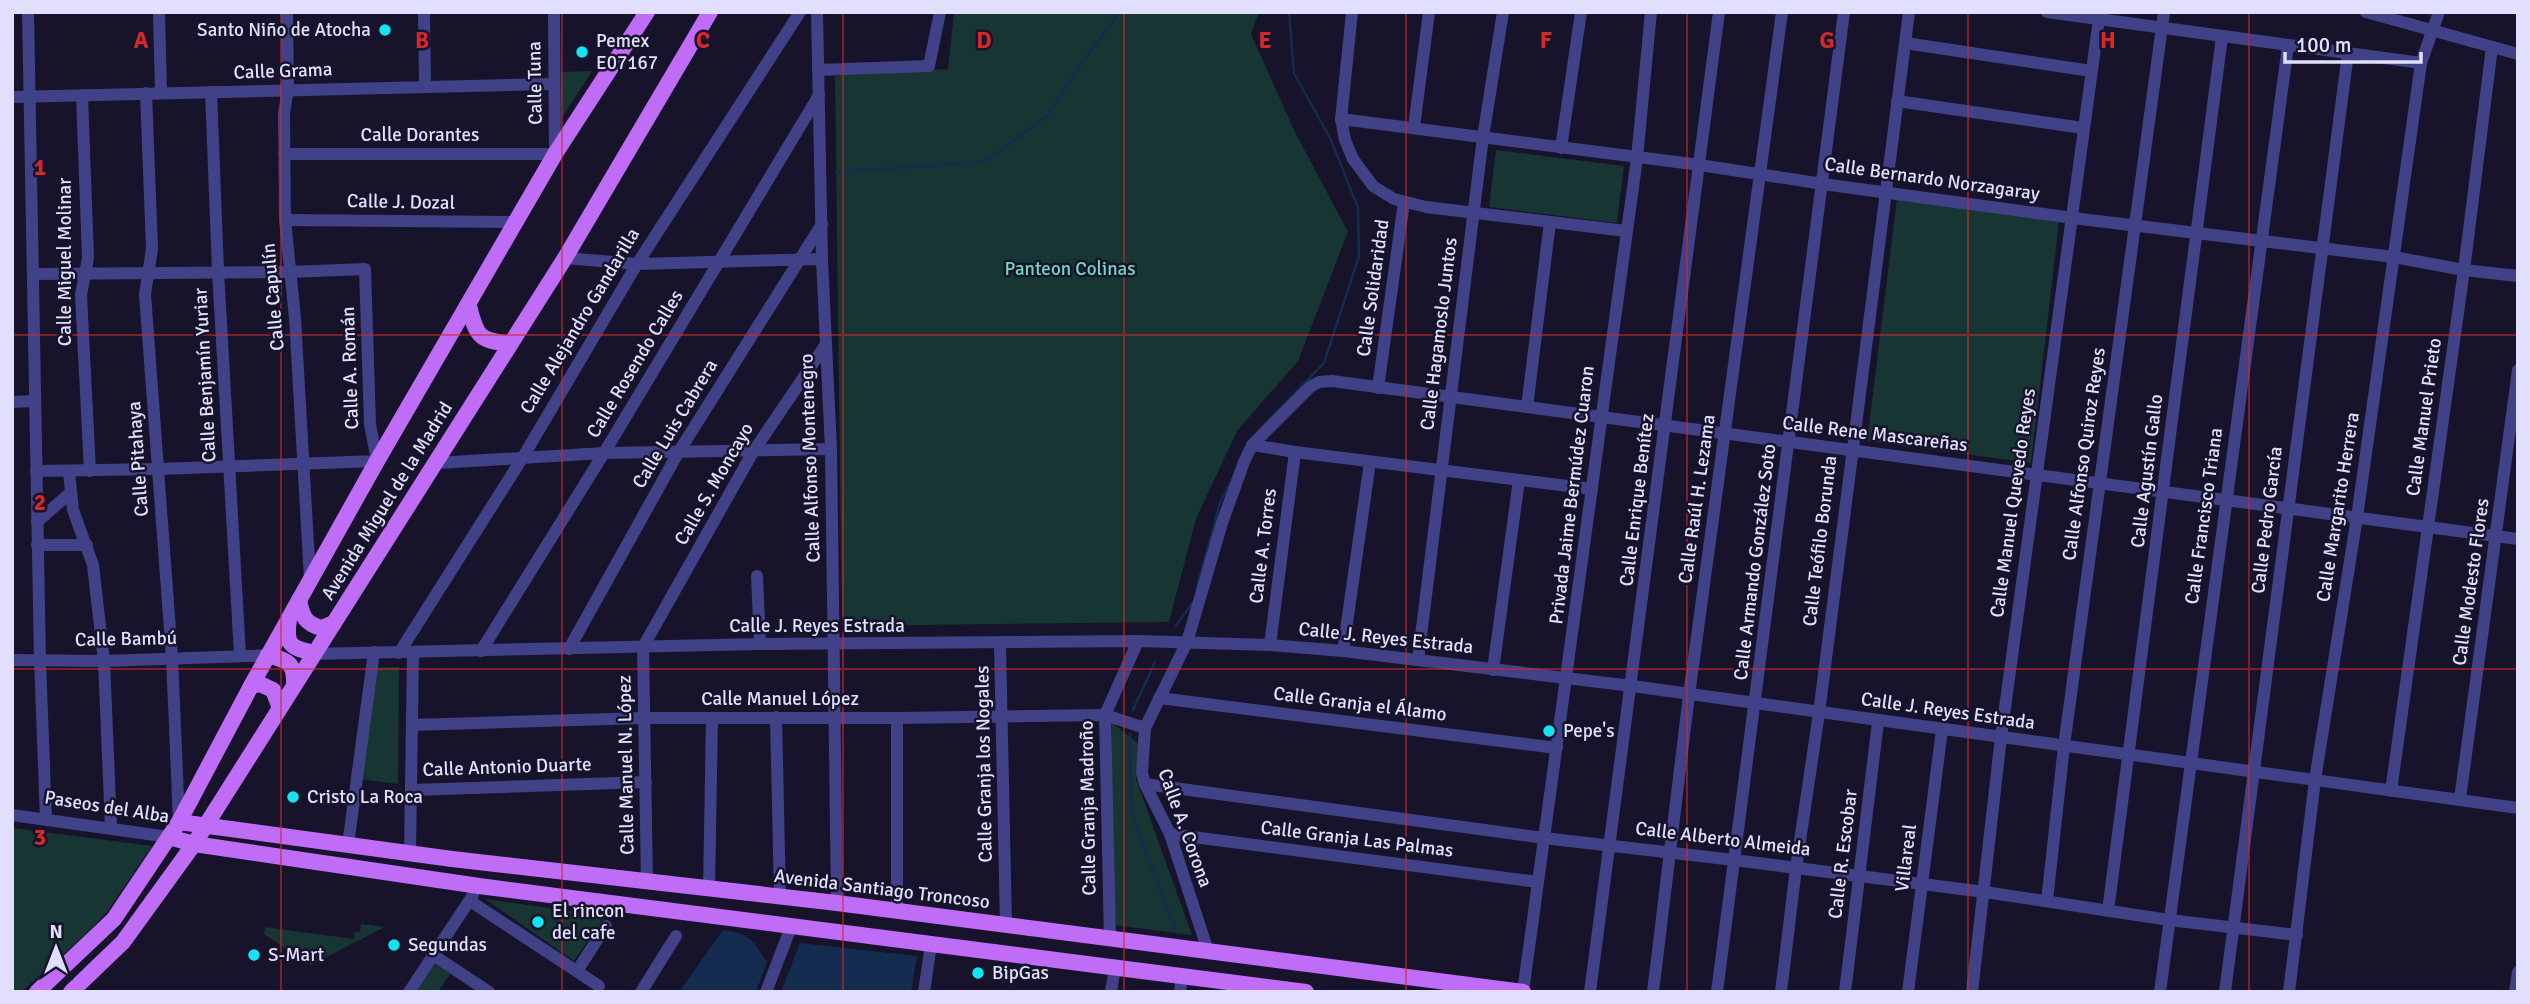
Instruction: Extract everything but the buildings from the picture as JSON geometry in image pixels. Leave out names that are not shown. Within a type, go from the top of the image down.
[{"type":"main road","name":"Avenida Miguel de la Madrid","points":[[37,992],[114,919],[179,822],[268,655],[377,461],[555,154],[647,12]]},
{"type":"main road","name":"Avenida Miguel de la Madrid","points":[[71,992],[123,942],[194,844],[565,258],[710,12]]},
{"type":"main road","points":[[469,306],[474,326],[481,336],[492,342],[510,343]]},
{"type":"main road","points":[[299,600],[302,615],[307,622],[322,628],[334,623]]},
{"type":"main road","points":[[289,617],[286,635],[291,645],[295,649],[316,653]]},
{"type":"main road","points":[[268,655],[287,661],[295,673],[294,687]]},
{"type":"main road","points":[[251,686],[260,684],[273,690],[280,708]]},
{"type":"main road","points":[[179,822],[204,827]]},
{"type":"main road","name":"Avenida Santiago Troncoso","points":[[204,827],[647,883],[837,903],[1208,951],[1472,989],[1521,989]]},
{"type":"main road","name":"Paseos del Alba","points":[[169,837],[194,844]]},
{"type":"main road","points":[[194,844],[479,886],[1115,967],[1181,984],[1306,992]]},
{"type":"main road","points":[[364,870],[366,860],[373,857],[437,865],[446,864],[452,859]]},
{"type":"main road","points":[[931,944],[931,930],[937,926],[1016,931],[1027,928]]},
{"type":"street","points":[[28,12],[37,545],[46,819]]},
{"type":"street","points":[[159,12],[161,93]]},
{"type":"street","name":"Calle Capulín","points":[[286,12],[288,89],[284,113],[285,220],[310,579]]},
{"type":"street","points":[[424,12],[425,86]]},
{"type":"street","name":"Calle Tuna","points":[[554,12],[555,154]]},
{"type":"street","name":"Calle Alejandro Gandarilla","points":[[399,653],[523,457],[637,264],[800,12]]},
{"type":"street","name":"Calle Alfonso Montenegro","points":[[817,12],[822,259],[831,449],[837,903]]},
{"type":"street","points":[[818,70],[929,66],[940,12]]},
{"type":"street","name":"Calle Solidaridad","points":[[1352,12],[1341,119],[1345,140],[1365,177],[1381,193],[1404,202],[1378,388]]},
{"type":"street","points":[[1414,127],[1429,12]]},
{"type":"street","name":"Calle Hagamoslo Juntos","points":[[1418,660],[1483,137],[1503,12]]},
{"type":"street","points":[[1561,148],[1581,12]]},
{"type":"street","name":"Privada Jaime Bermúdez Cuaron","points":[[1521,989],[1545,838],[1637,158],[1651,12]]},
{"type":"street","name":"Calle Enrique Benítez","points":[[1590,992],[1720,12]]},
{"type":"street","name":"Calle Raúl H. Lezama","points":[[1653,992],[1689,695],[1782,12]]},
{"type":"street","name":"Calle Armando González Soto","points":[[1717,992],[1844,12]]},
{"type":"street","name":"Calle Teófilo Borunda","points":[[1781,992],[1909,12]]},
{"type":"street","points":[[2047,12],[2421,63]]},
{"type":"street","name":"Calle Alfonso Quiroz Reyes","points":[[2047,901],[2064,746],[2164,12]]},
{"type":"street","points":[[2366,12],[2518,54]]},
{"type":"street","name":"Calle Margarito Herrera","points":[[2289,992],[2315,780],[2357,517],[2421,63],[2439,12]]},
{"type":"street","name":"Calle Manuel Quevedo Reyes","points":[[1972,992],[2001,737],[2099,19]]},
{"type":"street","name":"Calle Agustín Gallo","points":[[2108,911],[2222,37]]},
{"type":"street","points":[[1905,43],[2091,71]]},
{"type":"street","name":"Calle Francisco Triana","points":[[2160,992],[2288,46]]},
{"type":"street","name":"Calle Manuel Prieto","points":[[2391,791],[2464,270],[2492,47]]},
{"type":"street","name":"Calle Pedro García","points":[[2225,992],[2348,53]]},
{"type":"street","name":"Calle Grama","points":[[12,97],[554,84]]},
{"type":"street","name":"Calle Benjamín Yuriar","points":[[211,92],[218,271],[240,655]]},
{"type":"street","name":"Calle Pitahaya","points":[[146,93],[152,249],[145,294],[172,657],[179,822]]},
{"type":"street","name":"Calle Rosendo Calles","points":[[481,651],[604,453],[819,94]]},
{"type":"street","name":"Calle Miguel Molinar","points":[[82,95],[88,258],[81,295],[90,471]]},
{"type":"street","points":[[1897,101],[2083,128]]},
{"type":"street","name":"Calle Bernardo Norzagaray","points":[[1341,119],[1700,165],[2073,218],[2394,257],[2464,270],[2518,276]]},
{"type":"street","name":"Calle Dorantes","points":[[284,154],[555,154]]},
{"type":"street","points":[[1404,202],[1474,214],[1626,231]]},
{"type":"street","name":"Calle J. Dozal","points":[[285,220],[516,222]]},
{"type":"street","points":[[1527,407],[1550,222]]},
{"type":"street","name":"Calle Luis Cabrera","points":[[569,649],[678,453],[822,224]]},
{"type":"street","points":[[565,258],[637,264],[822,259]]},
{"type":"street","name":"Calle A. Román","points":[[290,272],[364,268],[366,272],[370,424],[377,461]]},
{"type":"street","points":[[33,274],[290,272]]},
{"type":"street","name":"Calle S. Moncayo","points":[[643,647],[752,452],[826,344]]},
{"type":"street","name":"Calle Modesto Flores","points":[[2460,799],[2518,370]]},
{"type":"street","name":"Calle Rene Mascareñas","points":[[1252,445],[1310,387],[1319,382],[1332,381],[2518,539]]},
{"type":"street","points":[[12,402],[35,401]]},
{"type":"street","points":[[1187,642],[1229,501],[1252,445],[1592,489]]},
{"type":"street","points":[[437,463],[604,453],[831,449]]},
{"type":"street","name":"Calle A. Torres","points":[[1270,645],[1295,452]]},
{"type":"street","points":[[36,471],[377,461]]},
{"type":"street","points":[[1342,651],[1370,462]]},
{"type":"street","points":[[69,471],[73,510],[93,565],[104,661],[111,827]]},
{"type":"street","points":[[1493,670],[1519,480]]},
{"type":"street","points":[[37,522],[70,493]]},
{"type":"street","points":[[37,545],[87,545]]},
{"type":"street","points":[[757,576],[760,644]]},
{"type":"street","name":"Calle J. Reyes Estrada","points":[[240,655],[760,644],[1138,641],[1270,645],[1342,651],[1632,687],[2518,808]]},
{"type":"street","name":"Calle Granja Madroño","points":[[1110,938],[1105,715],[1138,641]]},
{"type":"street","name":"Calle A. Corona","points":[[1187,642],[1145,728],[1142,773],[1170,834],[1208,951]]},
{"type":"street","name":"Calle Granja los Nogales","points":[[1000,644],[1006,925]]},
{"type":"street","name":"Calle Manuel N. López","points":[[643,647],[647,883]]},
{"type":"street","points":[[348,845],[374,652]]},
{"type":"street","points":[[410,853],[413,653]]},
{"type":"street","name":"Calle Bambú","points":[[12,660],[104,661],[240,655]]},
{"type":"street","name":"Calle Granja el Álamo","points":[[1159,698],[1557,748]]},
{"type":"street","name":"Calle Manuel López","points":[[412,725],[644,718],[1105,715],[1145,728]]},
{"type":"street","points":[[776,717],[780,897]]},
{"type":"street","points":[[709,889],[712,718]]},
{"type":"street","points":[[897,718],[897,912]]},
{"type":"street","name":"Calle R. Escobar","points":[[1845,992],[1878,722]]},
{"type":"street","name":"Villareal","points":[[1909,992],[1942,730]]},
{"type":"street","name":"Calle Antonio Duarte","points":[[412,790],[646,782]]},
{"type":"street","name":"Calle Alberto Almeida","points":[[1145,784],[2297,935]]},
{"type":"street","name":"Paseos del Alba","points":[[12,815],[169,837]]},
{"type":"street","name":"Calle Granja Las Palmas","points":[[1170,834],[1538,882]]},
{"type":"street","points":[[408,992],[479,886]]},
{"type":"street","points":[[470,901],[598,986]]},
{"type":"street","points":[[577,971],[606,926]]},
{"type":"street","points":[[766,992],[791,927]]},
{"type":"street","points":[[641,992],[676,936]]},
{"type":"street","points":[[924,992],[931,944]]},
{"type":"street","points":[[433,955],[489,992]]},
{"type":"street","points":[[1111,992],[1115,967]]},
{"type":"street","points":[[2515,992],[2518,972]]},
{"type":"green space","name":"Panteon Colinas","points":[[954,12],[1259,12],[1251,34],[1295,132],[1348,232],[1298,361],[1237,431],[1196,519],[1169,622],[842,626],[835,76],[948,69]]},
{"type":"green space","points":[[592,71],[561,119],[561,72]]},
{"type":"green space","points":[[1496,150],[1624,166],[1617,223],[1489,207]]},
{"type":"green space","points":[[1897,199],[2059,222],[2031,463],[1867,441]]},
{"type":"green space","points":[[399,667],[398,784],[360,779],[375,668]]},
{"type":"green space","points":[[1112,723],[1139,744],[1136,779],[1192,935],[1113,925],[1110,811]]},
{"type":"green space","points":[[12,828],[152,846],[108,911],[21,992],[12,992]]},
{"type":"green space","points":[[485,899],[605,916],[574,961]]},
{"type":"green space","points":[[361,924],[385,927],[311,965],[264,934],[265,927],[354,939],[355,932],[360,932]]},
{"type":"green space","points":[[435,964],[450,974],[438,992],[416,992]]},
{"type":"water","points":[[723,930],[739,933],[750,939],[767,962],[756,992],[679,992]]},
{"type":"water","points":[[800,943],[917,956],[911,992],[781,992]]},
{"type":"waterway","points":[[836,172],[984,162],[1048,115],[1080,65],[1120,12]]},
{"type":"waterway","points":[[1258,431],[1324,363],[1359,256],[1358,208],[1331,140],[1294,73],[1289,12]]},
{"type":"waterway","points":[[1197,587],[1220,503],[1230,483]]},
{"type":"waterway","points":[[1176,626],[1192,603]]},
{"type":"waterway","points":[[1133,710],[1155,662]]},
{"type":"waterway","points":[[1130,734],[1131,813],[1177,933]]},
{"type":"place","name":"Santo Niño de Atocha","points":[[385,30]]},
{"type":"place","name":"Pemex E07167","points":[[582,52]]},
{"type":"place","name":"Pepe's","points":[[1549,731]]},
{"type":"place","name":"Cristo La Roca","points":[[293,797]]},
{"type":"place","name":"El rincon del cafe","points":[[538,922]]},
{"type":"place","name":"Segundas","points":[[394,945]]},
{"type":"place","name":"S-Mart","points":[[254,955]]},
{"type":"place","name":"BipGas","points":[[978,973]]}]
